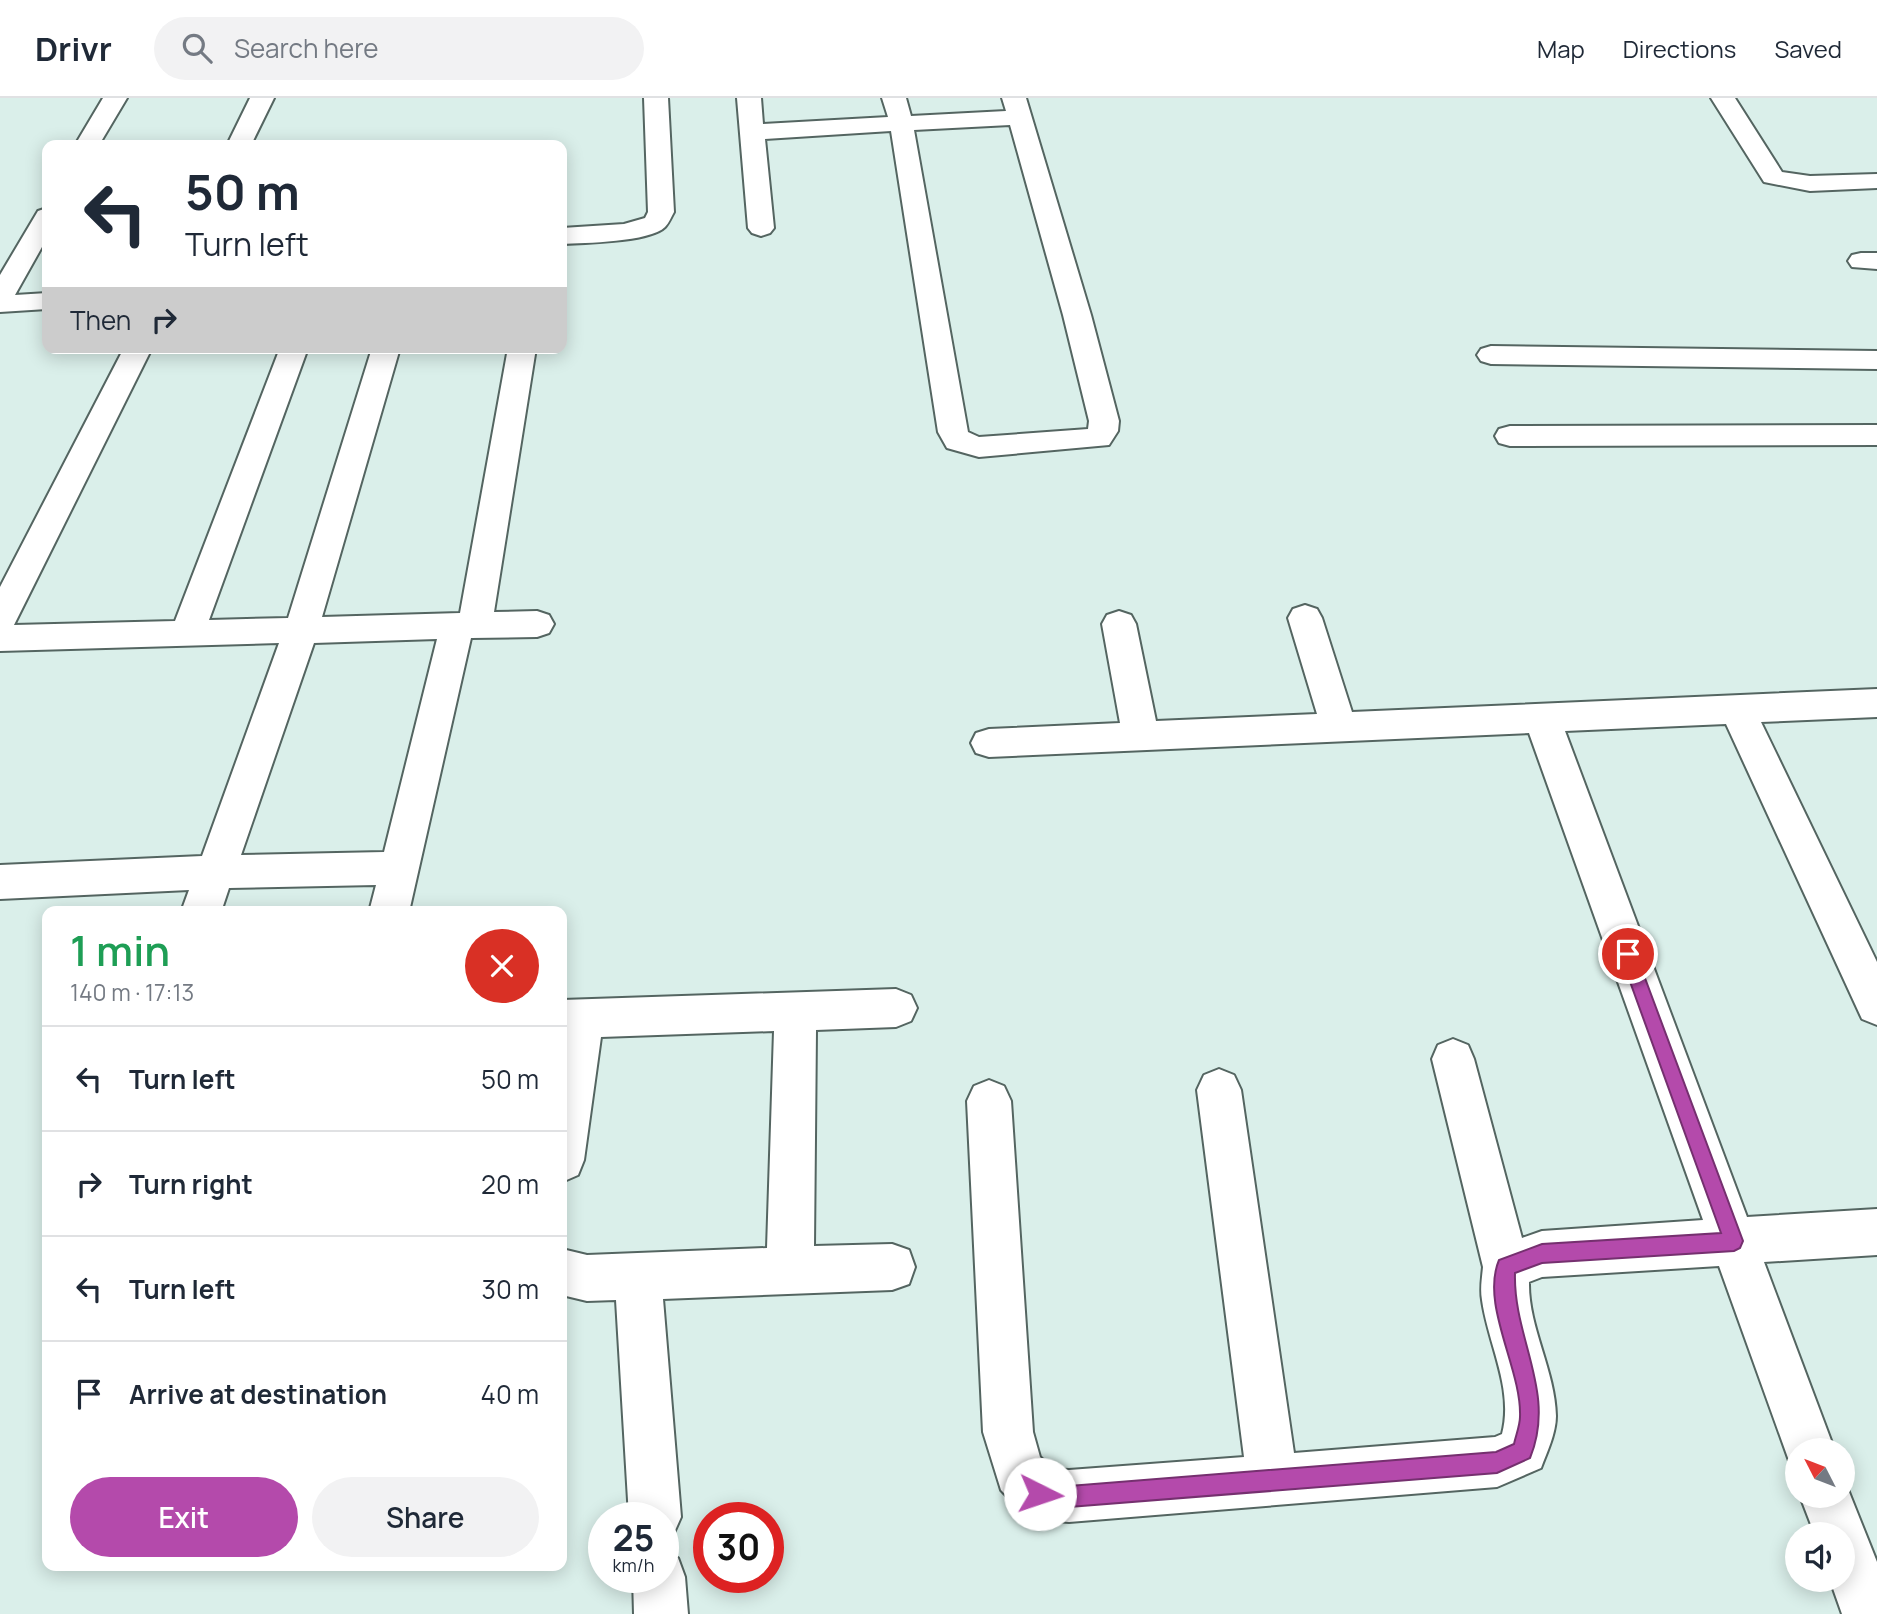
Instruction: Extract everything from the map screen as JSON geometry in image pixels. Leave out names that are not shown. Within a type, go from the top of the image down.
[{"type":"street","points":[[91,140],[114,98]]},
{"type":"street","points":[[241,140],[262,98]]},
{"type":"street","points":[[567,236],[626,232],[655,223],[661,212],[656,98]]},
{"type":"street","points":[[749,98],[761,228]]},
{"type":"street","points":[[1723,98],[1773,177],[1782,182],[1877,181]]},
{"type":"street","points":[[754,132],[897,110],[1017,107],[1077,315],[1104,421],[1103,431],[1097,438],[979,447],[958,442],[953,432],[897,110]]},
{"type":"street","points":[[0,298],[42,225]]},
{"type":"street","points":[[0,304],[42,301]]},
{"type":"street","points":[[0,619],[135,354]]},
{"type":"street","points":[[187,634],[292,354]]},
{"type":"street","points":[[203,906],[301,631],[384,354]]},
{"type":"street","points":[[390,906],[466,626],[521,354]]},
{"type":"street","points":[[1491,355],[1877,360]]},
{"type":"street","points":[[1510,436],[1877,435]]},
{"type":"street","points":[[1305,618],[1339,727]]},
{"type":"street","points":[[0,639],[537,624]]},
{"type":"street","points":[[1119,624],[1140,736]]},
{"type":"street","points":[[989,743],[1877,703]]},
{"type":"street","points":[[1737,709],[1877,1006]]},
{"type":"street","points":[[1542,718],[1805,1438]]},
{"type":"street","points":[[0,882],[217,872],[400,868]]},
{"type":"street","points":[[567,1090],[572,1019],[895,1009]]},
{"type":"street","points":[[790,1270],[795,1011]]},
{"type":"street","points":[[989,1101],[1008,1432],[1019,1472],[1040,1494],[1069,1496],[1497,1462],[1523,1450],[1531,1418],[1528,1390],[1505,1298],[1506,1267],[1453,1059]]},
{"type":"street","points":[[1219,1090],[1273,1481]]},
{"type":"street","points":[[1506,1267],[1542,1254],[1877,1232]]},
{"type":"street","points":[[567,1273],[587,1278],[892,1267]]},
{"type":"street","points":[[638,1276],[654,1502]]},
{"type":"street","points":[[1855,1575],[1869,1614]]},
{"type":"street","points":[[660,1593],[661,1614]]},
{"type":"route","points":[[1040,1494],[1069,1496],[1497,1462],[1523,1450],[1531,1418],[1528,1390],[1505,1298],[1506,1267],[1542,1254],[1734,1241],[1628,954]]}]
